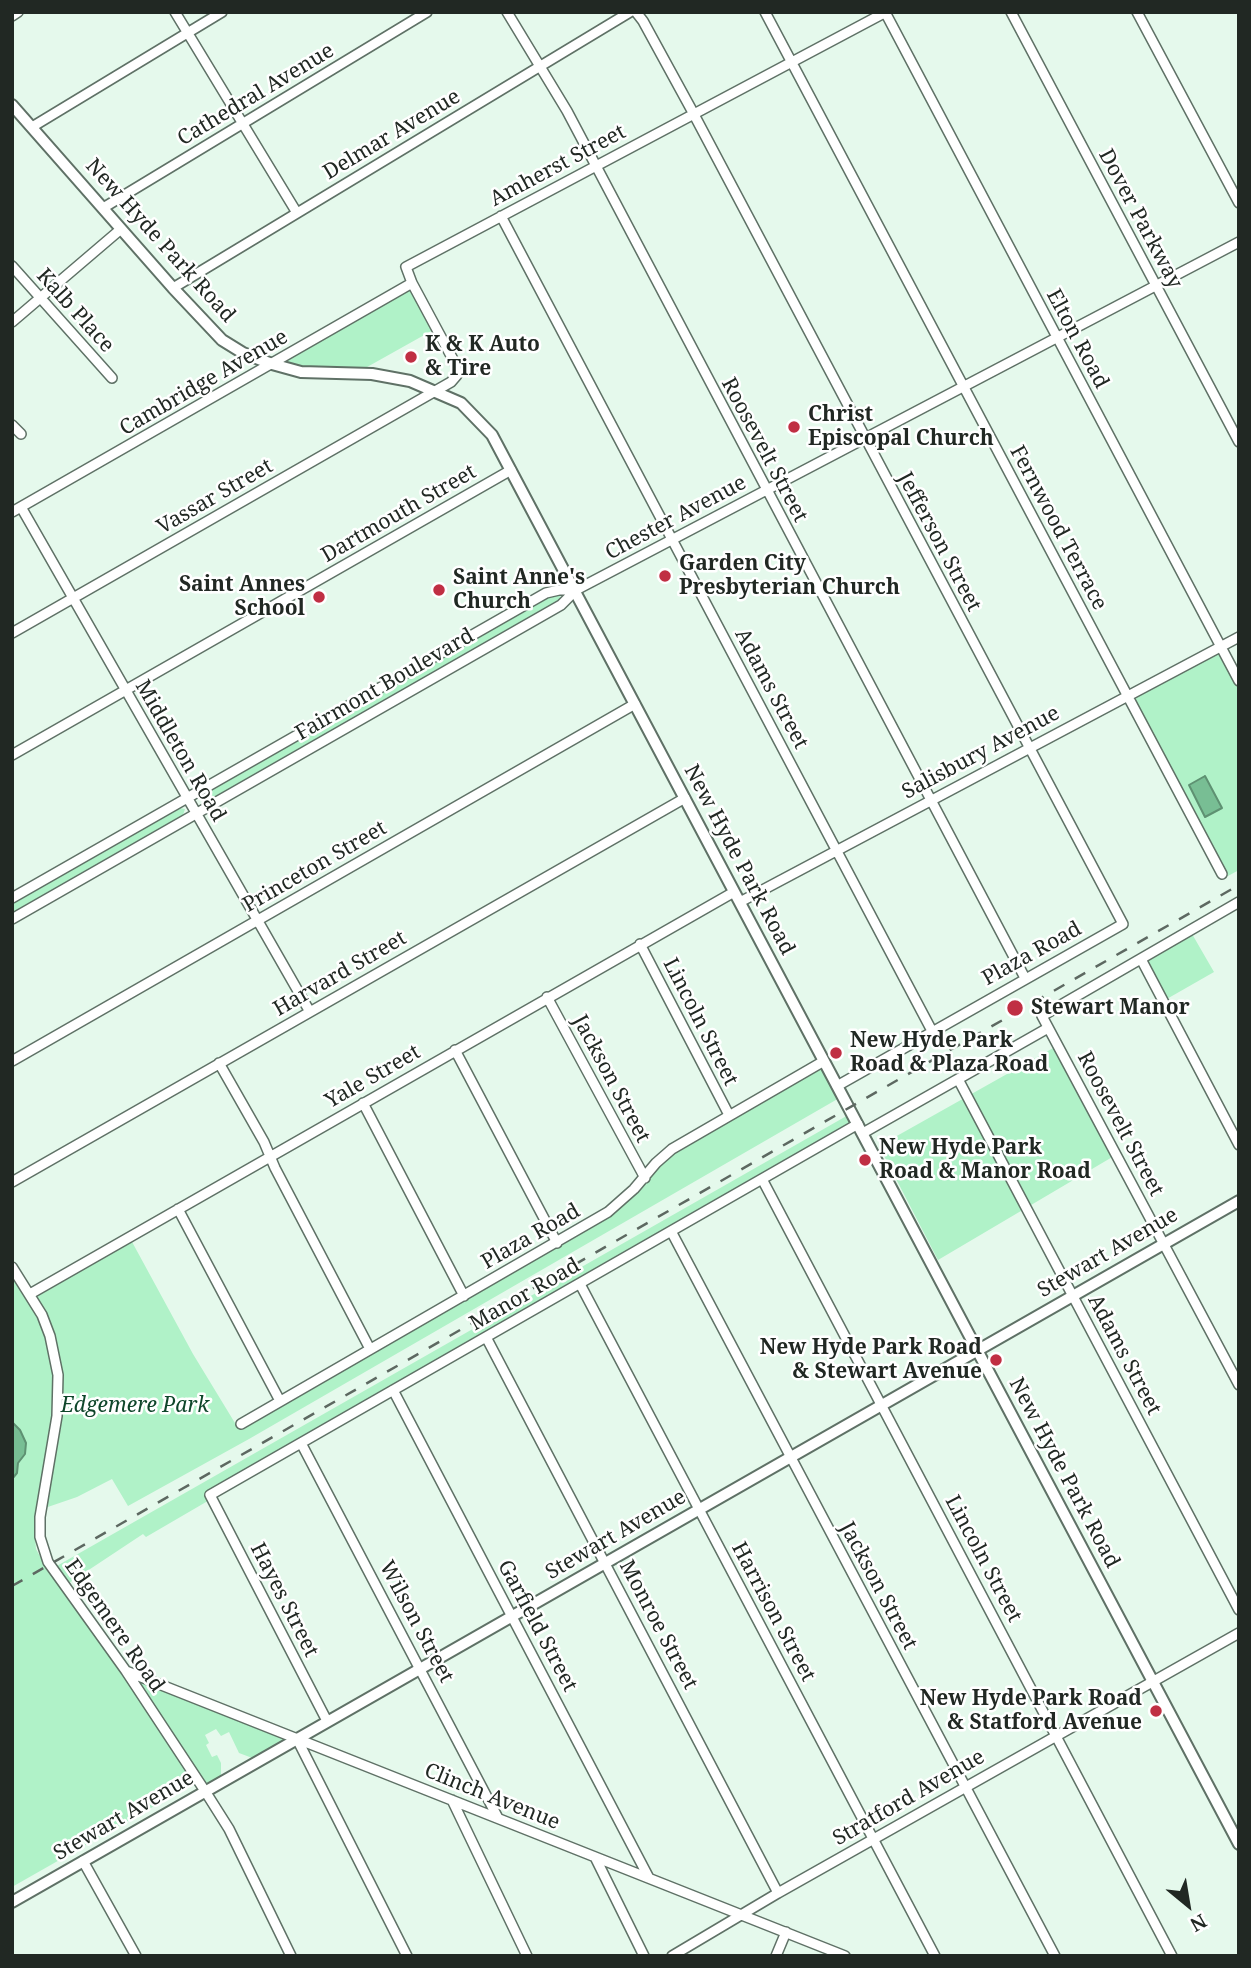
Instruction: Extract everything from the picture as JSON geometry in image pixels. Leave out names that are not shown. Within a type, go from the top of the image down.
[{"type":"main road","name":"New Hyde Park Road","points":[[12,105],[222,340],[243,353],[272,365],[312,374],[389,375],[436,391],[461,402],[492,435],[1239,1844]]},
{"type":"main road","name":"Stewart Avenue","points":[[12,1902],[1239,1201]]},
{"type":"street","points":[[12,16],[18,12]]},
{"type":"street","points":[[175,12],[297,213]]},
{"type":"street","points":[[32,128],[222,12]]},
{"type":"street","name":"Cathedral Avenue","points":[[103,208],[427,12]]},
{"type":"street","name":"Roosevelt Street","points":[[507,12],[573,124],[1025,978]]},
{"type":"street","name":"Delmar Avenue","points":[[173,288],[630,12]]},
{"type":"street","name":"Jefferson Street","points":[[636,12],[693,114],[1116,912]]},
{"type":"street","name":"Fernwood Terrace","points":[[765,12],[1222,874]]},
{"type":"street","points":[[792,62],[885,12]]},
{"type":"street","name":"Elton Road","points":[[885,12],[1239,681]]},
{"type":"street","name":"Dover Parkway","points":[[1011,12],[1239,442]]},
{"type":"street","points":[[1137,12],[1239,204]]},
{"type":"street","name":"Amherst Street","points":[[412,283],[406,267],[792,62]]},
{"type":"street","name":"Adams Street","points":[[501,216],[932,1031]]},
{"type":"street","points":[[12,322],[121,229]]},
{"type":"street","name":"Chester Avenue","points":[[576,590],[1239,242]]},
{"type":"street","name":"Kalb Place","points":[[12,266],[112,378]]},
{"type":"street","points":[[412,283],[456,365],[457,375],[436,391]]},
{"type":"street","name":"Cambridge Avenue","points":[[17,509],[412,283]]},
{"type":"street","name":"Vassar Street","points":[[12,633],[436,391]]},
{"type":"street","points":[[12,425],[21,435]]},
{"type":"street","name":"Dartmouth Street","points":[[12,755],[511,470]]},
{"type":"street","name":"Middleton Road","points":[[17,509],[73,598],[310,1012]]},
{"type":"street","name":"Fairmont Boulevard","points":[[12,898],[546,593],[576,590]]},
{"type":"street","name":"Fairmont Boulevard","points":[[12,919],[561,605],[576,590]]},
{"type":"street","name":"Salisbury Avenue","points":[[737,897],[836,850],[1239,637]]},
{"type":"street","name":"Princeton Street","points":[[12,1060],[635,704]]},
{"type":"street","name":"Harvard Street","points":[[12,1182],[684,798]]},
{"type":"street","name":"Yale Street","points":[[30,1294],[640,944],[737,897]]},
{"type":"street","points":[[1048,1028],[1042,1016],[1238,903]]},
{"type":"street","name":"Plaza Road","points":[[837,1086],[1123,924],[1116,912]]},
{"type":"street","name":"Lincoln Street","points":[[640,944],[729,1115]]},
{"type":"street","points":[[1140,959],[1239,1145]]},
{"type":"street","name":"Jackson Street","points":[[547,997],[645,1178]]},
{"type":"street","name":"Roosevelt Street","points":[[1048,1028],[1239,1385]]},
{"type":"street","name":"Manor Road","points":[[210,1495],[762,1179],[958,1079],[1048,1028]]},
{"type":"street","points":[[455,1050],[557,1242]]},
{"type":"street","name":"Plaza Road","points":[[241,1424],[618,1205],[672,1149],[824,1061]]},
{"type":"street","points":[[219,1063],[264,1142],[370,1349]]},
{"type":"street","name":"Adams Street","points":[[958,1079],[1239,1610]]},
{"type":"street","points":[[363,1103],[464,1296]]},
{"type":"street","name":"Lincoln Street","points":[[762,1179],[1172,1956]]},
{"type":"street","points":[[178,1209],[280,1401]]},
{"type":"street","name":"Jackson Street","points":[[671,1231],[1055,1956]]},
{"type":"street","name":"Edgemere Road","points":[[12,1267],[30,1294],[50,1336],[58,1375],[57,1416],[40,1517],[42,1544],[48,1562],[126,1671],[229,1829],[290,1956]]},
{"type":"street","name":"Harrison Street","points":[[580,1284],[935,1956]]},
{"type":"street","name":"Monroe Street","points":[[486,1337],[778,1892]]},
{"type":"street","name":"Garfield Street","points":[[393,1390],[649,1878]]},
{"type":"street","name":"Wilson Street","points":[[301,1443],[498,1818]]},
{"type":"street","name":"Hayes Street","points":[[210,1495],[327,1721]]},
{"type":"street","name":"Stratford Avenue","points":[[672,1956],[778,1892],[1239,1633]]},
{"type":"street","name":"Clinch Avenue","points":[[126,1671],[845,1956]]},
{"type":"street","points":[[297,1738],[407,1956]]},
{"type":"street","points":[[452,1800],[527,1956]]},
{"type":"street","points":[[595,1857],[643,1956]]},
{"type":"street","points":[[83,1861],[136,1956]]},
{"type":"street","points":[[776,1956],[786,1932]]},
{"type":"green space","points":[[411,286],[435,329],[360,371],[321,371],[277,364]]},
{"type":"green space","points":[[556,593],[561,594],[559,601],[206,803],[202,801],[203,795]]},
{"type":"green space","points":[[1220,651],[1239,687],[1239,870],[1228,876],[1132,696]]},
{"type":"green space","points":[[180,808],[185,809],[183,815],[12,913],[12,904]]},
{"type":"green space","points":[[1188,927],[1214,972],[1165,1000],[1140,954]]},
{"type":"green space","points":[[1055,1047],[1114,1156],[938,1260],[879,1146]]},
{"type":"green space","name":"Edgemere Park","points":[[822,1062],[841,1097],[249,1439],[128,1506],[112,1479],[77,1497],[39,1510],[36,1549],[48,1571],[850,1114],[855,1124],[146,1537],[143,1534],[63,1587],[125,1672],[291,1739],[255,1759],[239,1753],[229,1732],[221,1736],[216,1729],[205,1735],[209,1743],[206,1745],[212,1757],[217,1755],[221,1763],[221,1779],[206,1788],[200,1780],[12,1887],[12,1268],[32,1296],[131,1240],[193,1354],[238,1428],[617,1207],[669,1152]]},
{"type":"shaded area","points":[[1205,776],[1222,808],[1205,817],[1189,785]]},
{"type":"shaded area","points":[[12,1422],[20,1430],[26,1443],[25,1454],[12,1479]]},
{"type":"railway","points":[[12,1586],[1239,885]]},
{"type":"place","name":"K & K Auto & Tire","points":[[411,357]]},
{"type":"place","name":"Christ Episcopal Church","points":[[794,427]]},
{"type":"place","name":"Garden City Presbyterian Church","points":[[665,576]]},
{"type":"place","name":"Saint Anne's Church","points":[[439,590]]},
{"type":"place","name":"Saint Annes School","points":[[319,597]]},
{"type":"place","name":"Stewart Manor","points":[[1015,1008]]},
{"type":"place","name":"New Hyde Park Road & Plaza Road","points":[[836,1053]]},
{"type":"place","name":"New Hyde Park Road & Manor Road","points":[[865,1160]]},
{"type":"place","name":"New Hyde Park Road & Stewart Avenue","points":[[996,1360]]},
{"type":"place","name":"New Hyde Park Road & Statford Avenue","points":[[1156,1711]]}]
